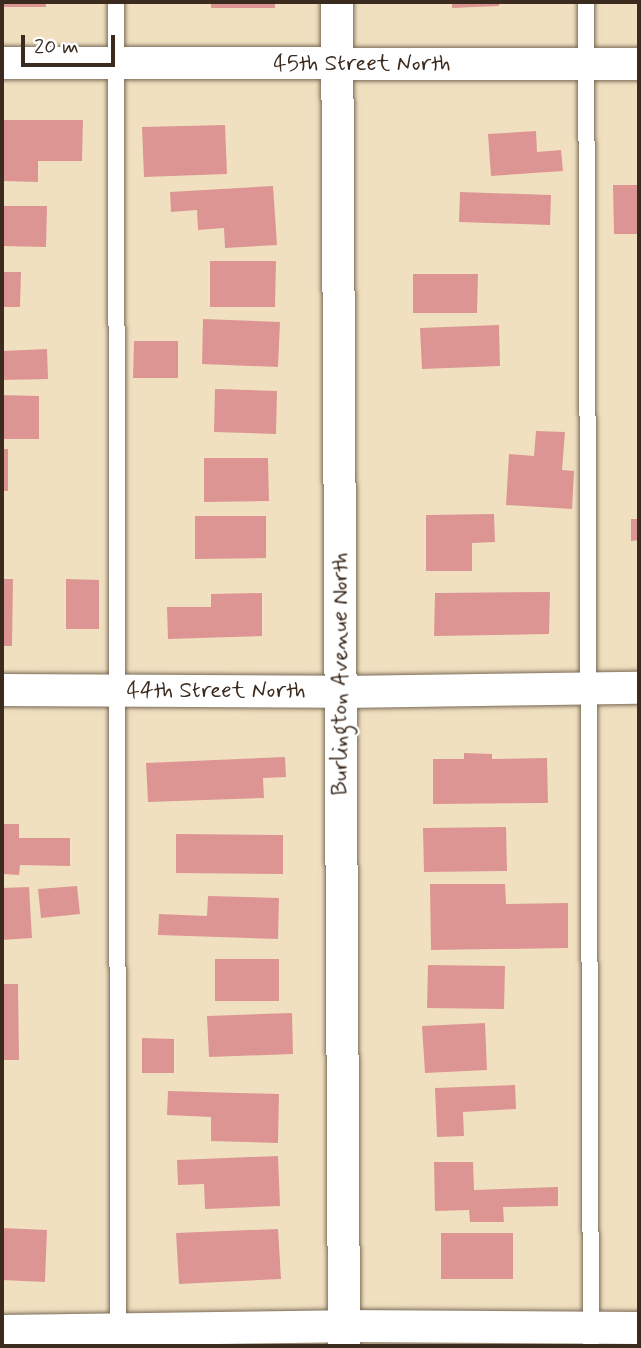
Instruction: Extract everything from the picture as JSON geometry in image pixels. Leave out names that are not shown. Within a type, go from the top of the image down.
[{"type":"street","name":"Burlington Avenue North","points":[[337,2],[344,1336]]},
{"type":"street","name":"45th Street North","points":[[2,63],[639,64]]},
{"type":"street","name":"44th Street North","points":[[2,690],[341,692],[639,688]]},
{"type":"street","points":[[2,1331],[118,1338],[591,1337],[639,1328]]},
{"type":"lane","points":[[116,2],[118,1338]]},
{"type":"lane","points":[[586,2],[591,1337]]},
{"type":"building","points":[[2,2],[46,2],[46,7],[2,7]]},
{"type":"building","points":[[211,2],[275,2],[275,8],[211,8]]},
{"type":"building","points":[[452,2],[499,2],[499,6],[452,8]]},
{"type":"building","points":[[2,120],[83,120],[82,161],[38,161],[38,182],[2,181]]},
{"type":"building","points":[[225,125],[227,174],[144,177],[142,127]]},
{"type":"building","points":[[536,131],[537,152],[561,150],[563,171],[491,176],[488,134]]},
{"type":"building","points":[[613,185],[639,185],[639,234],[614,234]]},
{"type":"building","points":[[273,186],[277,245],[225,248],[224,228],[198,230],[197,210],[171,212],[170,192]]},
{"type":"building","points":[[460,192],[551,195],[550,225],[459,222]]},
{"type":"building","points":[[2,206],[47,206],[46,247],[2,246]]},
{"type":"building","points":[[210,261],[276,261],[275,307],[210,307]]},
{"type":"building","points":[[2,272],[21,272],[20,307],[2,307]]},
{"type":"building","points":[[413,274],[478,274],[477,313],[413,313]]},
{"type":"building","points":[[203,319],[280,322],[278,367],[202,364]]},
{"type":"building","points":[[499,325],[500,366],[422,369],[420,328]]},
{"type":"building","points":[[134,341],[178,341],[178,378],[133,378]]},
{"type":"building","points":[[47,349],[48,379],[2,380],[2,351]]},
{"type":"building","points":[[215,389],[277,391],[276,434],[214,432]]},
{"type":"building","points":[[2,395],[39,396],[39,439],[2,439]]},
{"type":"building","points":[[536,431],[565,432],[562,470],[574,471],[572,509],[506,505],[509,454],[534,456]]},
{"type":"building","points":[[2,449],[8,449],[8,491],[2,491]]},
{"type":"building","points":[[204,458],[268,458],[269,501],[204,502]]},
{"type":"building","points":[[494,514],[495,542],[472,543],[472,571],[426,571],[426,515]]},
{"type":"building","points":[[195,516],[266,516],[266,558],[195,559]]},
{"type":"building","points":[[631,519],[639,519],[639,540],[631,541]]},
{"type":"building","points":[[2,579],[13,579],[12,646],[2,646]]},
{"type":"building","points":[[66,579],[99,580],[99,629],[66,629]]},
{"type":"building","points":[[550,592],[549,634],[434,636],[435,593]]},
{"type":"building","points":[[262,593],[262,636],[168,639],[167,607],[211,607],[211,594]]},
{"type":"building","points":[[464,753],[492,754],[492,759],[547,758],[548,803],[433,804],[433,759],[464,759]]},
{"type":"building","points":[[285,757],[286,777],[263,778],[264,798],[148,802],[146,763]]},
{"type":"building","points":[[2,824],[19,824],[19,838],[70,838],[70,866],[20,865],[19,875],[2,874]]},
{"type":"building","points":[[506,827],[507,871],[424,872],[423,828]]},
{"type":"building","points":[[176,834],[283,835],[283,874],[176,873]]},
{"type":"building","points":[[430,884],[505,884],[506,904],[568,903],[568,948],[431,950]]},
{"type":"building","points":[[77,886],[80,914],[41,918],[38,889]]},
{"type":"building","points":[[29,887],[32,938],[2,940],[2,888]]},
{"type":"building","points":[[208,896],[279,898],[278,939],[158,935],[159,914],[207,916]]},
{"type":"building","points":[[215,959],[279,959],[279,1001],[215,1001]]},
{"type":"building","points":[[428,965],[505,966],[504,1009],[427,1008]]},
{"type":"building","points":[[2,984],[18,984],[19,1060],[2,1060]]},
{"type":"building","points":[[292,1013],[293,1054],[209,1057],[207,1016]]},
{"type":"building","points":[[485,1023],[487,1070],[425,1073],[422,1026]]},
{"type":"building","points":[[142,1038],[174,1039],[174,1073],[142,1073]]},
{"type":"building","points":[[515,1085],[516,1109],[463,1112],[464,1136],[437,1137],[435,1088]]},
{"type":"building","points":[[168,1091],[279,1094],[278,1143],[211,1141],[211,1117],[167,1115]]},
{"type":"building","points":[[278,1156],[280,1206],[205,1209],[204,1184],[178,1185],[177,1160]]},
{"type":"building","points":[[434,1162],[473,1162],[474,1190],[558,1187],[558,1206],[503,1207],[504,1222],[470,1222],[469,1210],[435,1211]]},
{"type":"building","points":[[2,1228],[47,1230],[45,1282],[2,1280]]},
{"type":"building","points":[[278,1229],[281,1279],[179,1284],[176,1233]]},
{"type":"building","points":[[441,1233],[513,1233],[513,1279],[441,1279]]}]
